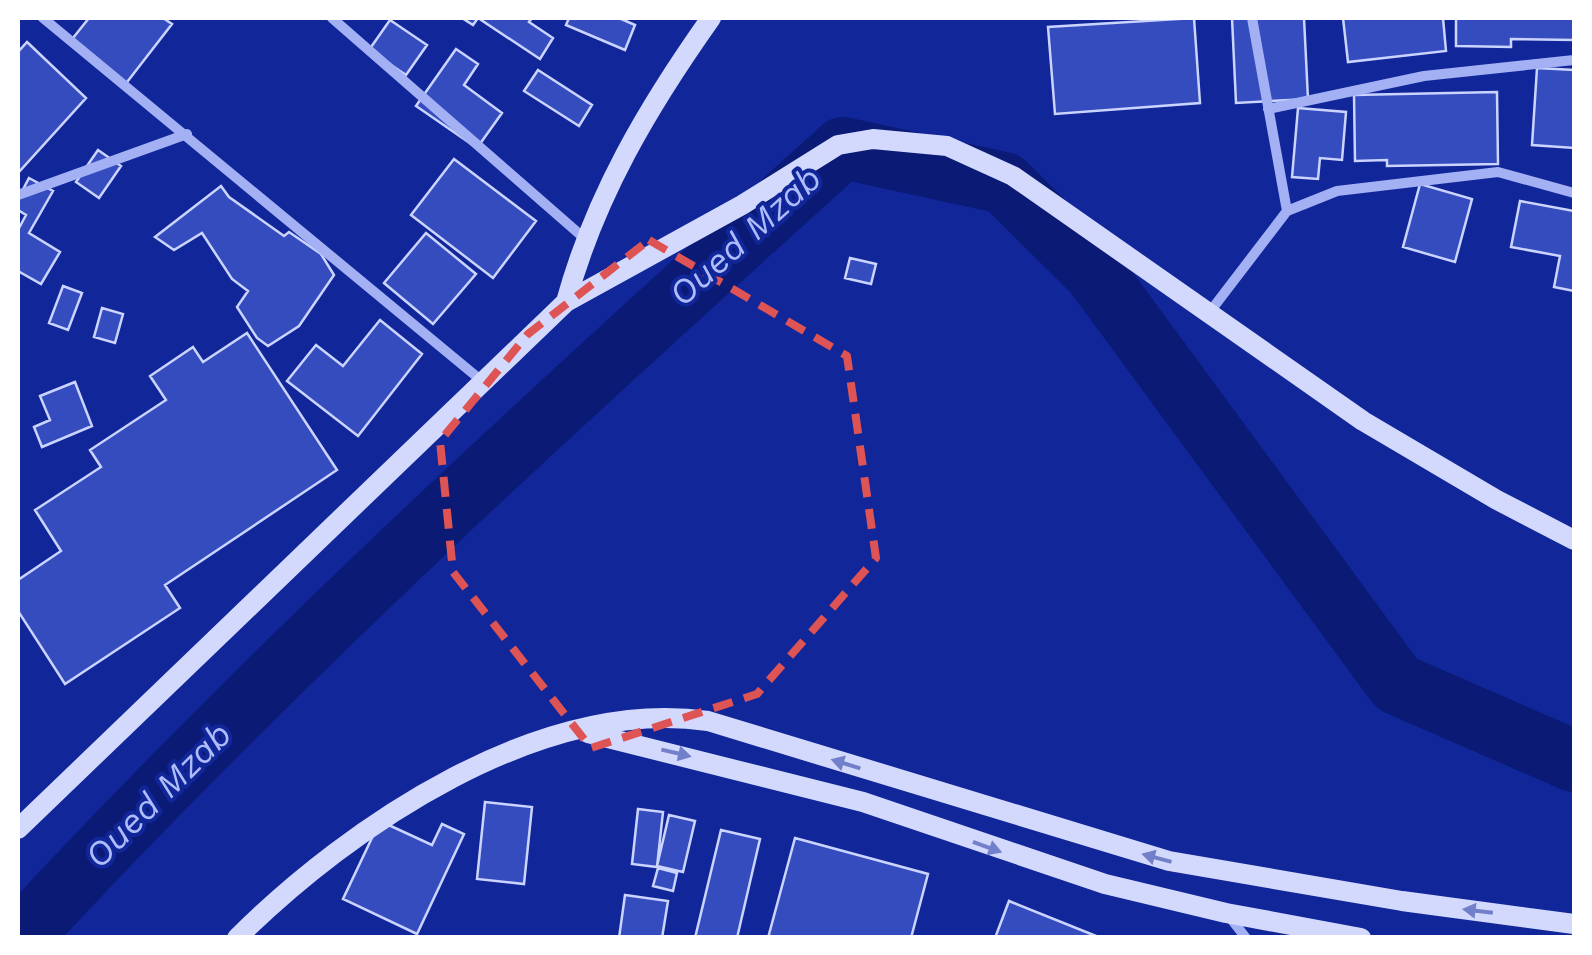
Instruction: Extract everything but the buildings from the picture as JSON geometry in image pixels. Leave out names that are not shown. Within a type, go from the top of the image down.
[{"type":"main road","points":[[566,302],[584,238],[640,124],[710,18]]},
{"type":"main road","points":[[18,829],[566,302],[742,205],[838,144],[873,138],[948,146],[1014,176],[1363,421],[1496,500],[1574,540]]},
{"type":"main road","points":[[237,938],[337,850],[464,772],[545,739],[641,716],[708,720],[1168,861],[1402,902],[1574,924]]},
{"type":"main road","points":[[581,731],[864,802],[1040,865],[1226,913],[1362,938]]},
{"type":"street","points":[[43,18],[482,381]]},
{"type":"street","points":[[332,18],[584,238]]},
{"type":"street","points":[[1252,18],[1287,210]]},
{"type":"street","points":[[1268,109],[1424,76],[1574,60]]},
{"type":"street","points":[[18,195],[187,134]]},
{"type":"street","points":[[1207,315],[1287,210],[1336,191],[1498,172],[1574,193]]},
{"type":"street","points":[[1226,913],[1246,938]]},
{"type":"highlighted area","points":[[649,240],[847,356],[876,558],[757,694],[591,748],[453,572],[440,441],[528,334]]},
{"type":"waterway","name":"Oued Mzab","points":[[20,938],[319,632],[843,148],[1004,183],[1094,272],[1397,684],[1574,761]]}]
